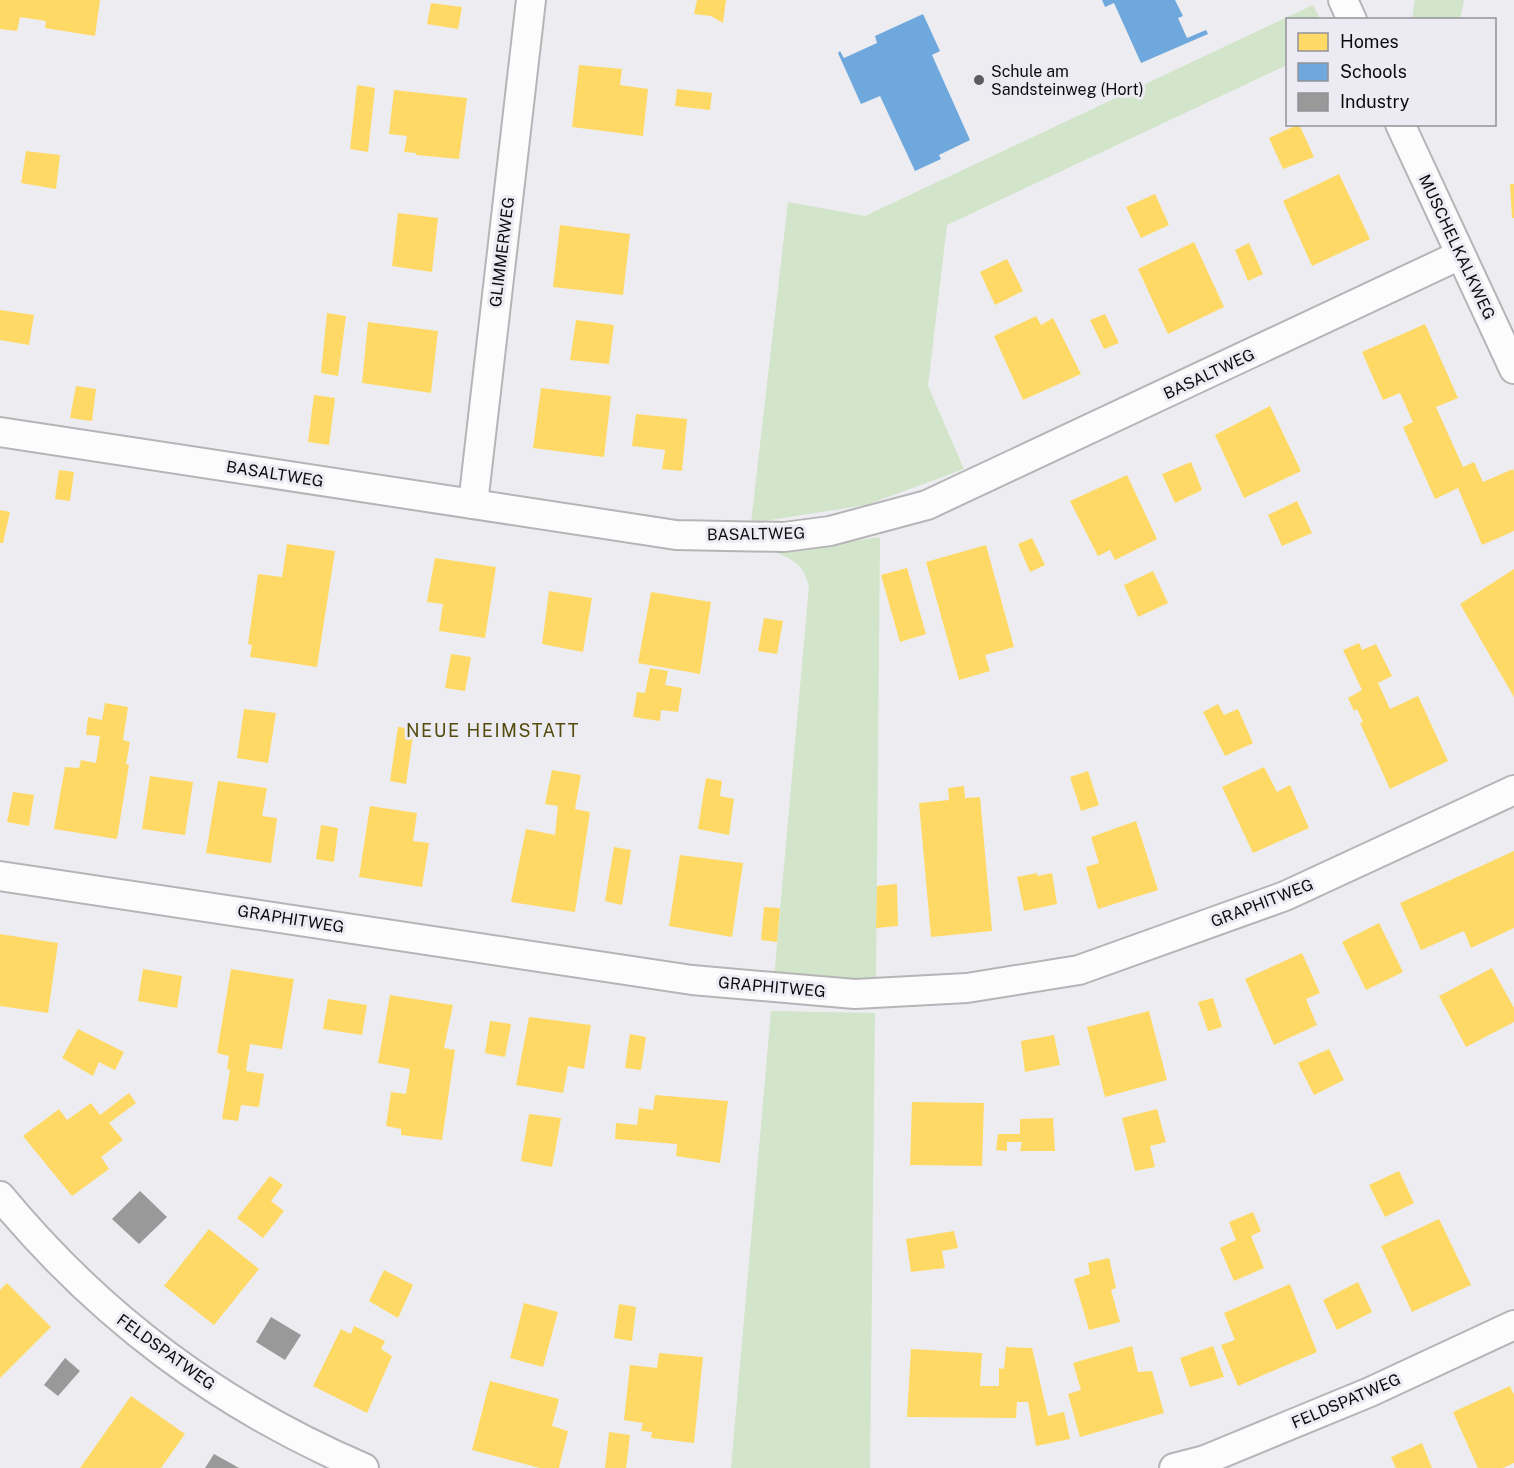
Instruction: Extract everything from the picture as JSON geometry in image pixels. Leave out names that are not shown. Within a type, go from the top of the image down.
[{"type":"street","name":"GLIMMERWEG","points":[[473,504],[531,0]]},
{"type":"street","points":[[1344,0],[1351,18]]},
{"type":"street","name":"MUSCHELKALKWEG","points":[[1401,126],[1514,369]]},
{"type":"street","name":"BASALTWEG","points":[[0,432],[676,535],[784,537],[884,518],[927,505],[1460,255]]},
{"type":"street","name":"GRAPHITWEG","points":[[0,876],[692,980],[866,994],[967,988],[1078,970],[1286,896],[1514,790]]},
{"type":"street","name":"FELDSPATWEG","points":[[0,1196],[41,1245],[86,1290],[134,1332],[263,1419],[319,1449],[364,1468]]},
{"type":"street","name":"FELDSPATWEG","points":[[1174,1468],[1205,1464],[1370,1392],[1514,1325]]},
{"type":"green space","points":[[1415,0],[1464,0],[1460,18],[1412,18]]},
{"type":"green space","points":[[1313,5],[1320,18],[1286,18],[1286,65],[947,225],[928,386],[964,469],[866,505],[751,523],[788,202],[865,216]]},
{"type":"green space","points":[[880,537],[876,980],[774,978],[809,586],[798,565],[777,553]]},
{"type":"green space","points":[[771,1011],[875,1013],[870,1468],[731,1468]]},
{"type":"building: Homes","points":[[0,0],[100,0],[95,36],[45,28],[46,21],[20,17],[17,31],[0,29]]},
{"type":"building: Homes","points":[[697,0],[726,0],[723,23],[711,16],[694,14]]},
{"type":"building: Homes","points":[[431,3],[462,7],[458,29],[427,24]]},
{"type":"building: Homes","points":[[579,65],[622,69],[620,85],[648,89],[643,136],[572,127]]},
{"type":"building: Homes","points":[[357,85],[375,88],[368,152],[350,149]]},
{"type":"building: Homes","points":[[677,89],[712,93],[710,110],[675,106]]},
{"type":"building: Homes","points":[[394,90],[467,98],[459,159],[404,152],[407,136],[389,134]]},
{"type":"building: Homes","points":[[1295,126],[1300,126],[1314,157],[1283,169],[1269,138]]},
{"type":"building: Homes","points":[[26,151],[60,155],[56,189],[21,183]]},
{"type":"building: Homes","points":[[1339,174],[1370,239],[1312,266],[1283,201]]},
{"type":"building: Homes","points":[[1510,184],[1514,184],[1514,218],[1512,218]]},
{"type":"building: Homes","points":[[1155,194],[1169,225],[1141,238],[1126,207]]},
{"type":"building: Homes","points":[[398,213],[438,218],[432,272],[392,266]]},
{"type":"building: Homes","points":[[560,225],[630,234],[623,295],[553,287]]},
{"type":"building: Homes","points":[[1194,242],[1224,307],[1168,334],[1138,269]]},
{"type":"building: Homes","points":[[1249,243],[1263,274],[1248,281],[1235,250]]},
{"type":"building: Homes","points":[[1007,259],[1023,291],[995,305],[980,272]]},
{"type":"building: Homes","points":[[0,310],[34,315],[29,345],[0,340]]},
{"type":"building: Homes","points":[[327,313],[346,316],[338,376],[321,373]]},
{"type":"building: Homes","points":[[1105,314],[1119,343],[1104,349],[1090,320]]},
{"type":"building: Homes","points":[[1036,316],[1041,325],[1053,318],[1081,374],[1023,400],[994,336]]},
{"type":"building: Homes","points":[[576,320],[614,325],[609,364],[570,360]]},
{"type":"building: Homes","points":[[368,322],[438,331],[431,393],[362,383]]},
{"type":"building: Homes","points":[[1425,324],[1458,398],[1436,407],[1463,467],[1474,462],[1483,482],[1513,469],[1514,472],[1514,531],[1482,545],[1458,488],[1435,499],[1403,427],[1413,422],[1400,393],[1383,400],[1362,352]]},
{"type":"building: Homes","points":[[76,386],[96,389],[92,421],[70,418]]},
{"type":"building: Homes","points":[[541,388],[611,396],[604,457],[533,448]]},
{"type":"building: Homes","points":[[314,395],[335,398],[329,445],[308,442]]},
{"type":"building: Homes","points":[[1270,406],[1301,471],[1244,498],[1215,435]]},
{"type":"building: Homes","points":[[636,414],[687,419],[682,471],[662,469],[665,450],[632,446]]},
{"type":"building: Homes","points":[[1191,462],[1202,490],[1175,503],[1162,474]]},
{"type":"building: Homes","points":[[59,470],[74,472],[70,501],[55,499]]},
{"type":"building: Homes","points":[[1127,475],[1157,539],[1115,560],[1110,550],[1098,556],[1070,501]]},
{"type":"building: Homes","points":[[1297,501],[1312,533],[1282,546],[1268,515]]},
{"type":"building: Homes","points":[[0,510],[10,512],[3,543],[0,543]]},
{"type":"building: Homes","points":[[1032,538],[1045,565],[1030,572],[1018,544]]},
{"type":"building: Homes","points":[[287,544],[335,551],[317,667],[250,657],[252,645],[248,644],[258,574],[282,577]]},
{"type":"building: Homes","points":[[986,545],[1014,647],[985,655],[990,671],[959,680],[926,562]]},
{"type":"building: Homes","points":[[435,558],[496,567],[485,638],[439,631],[443,604],[427,602]]},
{"type":"building: Homes","points":[[907,568],[926,634],[900,642],[881,575]]},
{"type":"building: Homes","points":[[1514,569],[1514,697],[1460,604]]},
{"type":"building: Homes","points":[[1153,571],[1168,603],[1138,617],[1124,585]]},
{"type":"building: Homes","points":[[549,591],[592,598],[583,652],[542,644]]},
{"type":"building: Homes","points":[[651,592],[711,602],[700,674],[638,663]]},
{"type":"building: Homes","points":[[764,618],[783,621],[777,654],[758,651]]},
{"type":"building: Homes","points":[[1359,643],[1362,650],[1376,644],[1392,676],[1378,683],[1390,709],[1418,696],[1448,761],[1390,789],[1360,723],[1363,722],[1357,709],[1354,711],[1348,698],[1362,690],[1343,650]]},
{"type":"building: Homes","points":[[451,654],[471,657],[465,691],[445,688]]},
{"type":"building: Homes","points":[[650,668],[668,671],[665,685],[682,688],[678,712],[661,710],[660,721],[633,717],[637,692],[645,693]]},
{"type":"building: Homes","points":[[105,703],[128,707],[123,740],[130,742],[126,764],[129,765],[117,839],[54,829],[65,767],[79,768],[81,760],[96,763],[100,736],[86,735],[88,717],[102,720]]},
{"type":"building: Homes","points":[[1218,704],[1224,715],[1238,709],[1253,743],[1225,756],[1203,712]]},
{"type":"building: Homes","points":[[244,709],[276,713],[268,763],[237,758]]},
{"type":"building: Homes","points":[[398,727],[414,729],[406,784],[390,781]]},
{"type":"building: Homes","points":[[1264,767],[1277,792],[1290,785],[1309,828],[1253,853],[1222,787]]},
{"type":"building: Homes","points":[[552,770],[581,775],[575,809],[590,812],[575,912],[511,902],[526,829],[555,835],[558,806],[545,804]]},
{"type":"building: Homes","points":[[1088,771],[1099,805],[1081,811],[1070,777]]},
{"type":"building: Homes","points":[[150,776],[193,782],[185,835],[142,829]]},
{"type":"building: Homes","points":[[706,778],[722,781],[720,796],[734,799],[729,835],[698,829]]},
{"type":"building: Homes","points":[[218,781],[267,788],[262,816],[277,818],[271,863],[206,853]]},
{"type":"building: Homes","points":[[964,786],[965,798],[980,797],[992,931],[931,937],[919,803],[949,800],[948,788]]},
{"type":"building: Homes","points":[[13,792],[34,795],[29,826],[7,822]]},
{"type":"building: Homes","points":[[370,806],[417,813],[413,841],[429,843],[422,887],[359,877]]},
{"type":"building: Homes","points":[[1136,821],[1158,890],[1098,909],[1086,867],[1099,863],[1091,837]]},
{"type":"building: Homes","points":[[321,825],[338,828],[334,862],[316,859]]},
{"type":"building: Homes","points":[[614,847],[631,850],[622,905],[605,901]]},
{"type":"building: Homes","points":[[1514,851],[1514,928],[1471,948],[1464,931],[1421,950],[1400,903]]},
{"type":"building: Homes","points":[[680,855],[743,863],[732,937],[669,926]]},
{"type":"building: Homes","points":[[1037,873],[1037,876],[1052,873],[1057,904],[1024,911],[1017,877]]},
{"type":"building: Homes","points":[[897,884],[898,926],[876,928],[877,886]]},
{"type":"building: Homes","points":[[764,907],[780,908],[777,942],[761,940]]},
{"type":"building: Homes","points":[[1379,923],[1403,972],[1366,990],[1342,942]]},
{"type":"building: Homes","points":[[0,934],[58,943],[48,1013],[0,1006]]},
{"type":"building: Homes","points":[[1302,953],[1320,993],[1306,999],[1317,1025],[1274,1045],[1245,979]]},
{"type":"building: Homes","points":[[1492,968],[1514,1008],[1514,1022],[1466,1047],[1439,996]]},
{"type":"building: Homes","points":[[143,969],[182,976],[177,1008],[138,1001]]},
{"type":"building: Homes","points":[[231,969],[294,979],[282,1049],[250,1044],[246,1071],[264,1074],[259,1107],[241,1105],[238,1121],[222,1119],[230,1070],[227,1069],[229,1056],[217,1053]]},
{"type":"building: Homes","points":[[390,995],[453,1005],[444,1048],[455,1050],[442,1140],[401,1135],[401,1129],[386,1126],[391,1092],[406,1094],[410,1069],[378,1063]]},
{"type":"building: Homes","points":[[1213,998],[1222,1027],[1208,1031],[1198,1002]]},
{"type":"building: Homes","points":[[328,999],[367,1005],[362,1035],[323,1029]]},
{"type":"building: Homes","points":[[1149,1011],[1167,1080],[1105,1097],[1087,1027]]},
{"type":"building: Homes","points":[[529,1017],[591,1025],[584,1069],[568,1066],[563,1093],[516,1085]]},
{"type":"building: Homes","points":[[490,1021],[511,1024],[505,1057],[485,1053]]},
{"type":"building: Homes","points":[[78,1029],[124,1052],[115,1070],[99,1062],[93,1076],[62,1058]]},
{"type":"building: Homes","points":[[630,1034],[646,1037],[641,1070],[625,1068]]},
{"type":"building: Homes","points":[[1054,1035],[1060,1065],[1025,1072],[1021,1041]]},
{"type":"building: Homes","points":[[1329,1049],[1344,1080],[1314,1095],[1298,1063]]},
{"type":"building: Homes","points":[[129,1093],[136,1103],[109,1123],[123,1140],[101,1157],[109,1169],[72,1196],[23,1136],[59,1109],[67,1120],[91,1103],[100,1115]]},
{"type":"building: Homes","points":[[655,1095],[728,1101],[720,1163],[676,1156],[677,1144],[615,1139],[616,1123],[637,1125],[639,1108],[653,1110]]},
{"type":"building: Homes","points":[[912,1102],[984,1103],[982,1166],[910,1165]]},
{"type":"building: Homes","points":[[1157,1109],[1166,1142],[1150,1146],[1155,1167],[1135,1171],[1122,1118]]},
{"type":"building: Homes","points":[[529,1114],[561,1118],[552,1167],[521,1161]]},
{"type":"building: Homes","points":[[1053,1118],[1055,1151],[1020,1151],[1022,1142],[1007,1142],[1007,1151],[996,1150],[998,1134],[1020,1134],[1020,1119]]},
{"type":"building: Homes","points":[[1399,1171],[1414,1203],[1385,1217],[1369,1185]]},
{"type":"building: Homes","points":[[270,1176],[283,1185],[271,1201],[284,1211],[263,1238],[237,1218]]},
{"type":"building: Homes","points":[[1253,1212],[1261,1231],[1251,1236],[1264,1268],[1234,1281],[1220,1248],[1236,1240],[1229,1222]]},
{"type":"building: Homes","points":[[1439,1219],[1471,1285],[1412,1312],[1381,1246]]},
{"type":"building: Homes","points":[[209,1229],[259,1269],[214,1325],[164,1286]]},
{"type":"building: Homes","points":[[954,1231],[958,1248],[942,1251],[945,1268],[911,1272],[906,1239]]},
{"type":"building: Homes","points":[[1109,1258],[1116,1288],[1111,1290],[1120,1322],[1089,1330],[1074,1279],[1090,1274],[1088,1263]]},
{"type":"building: Homes","points":[[384,1270],[413,1285],[398,1318],[369,1301]]},
{"type":"building: Homes","points":[[1358,1282],[1372,1312],[1337,1330],[1323,1300]]},
{"type":"building: Homes","points":[[7,1283],[51,1327],[0,1378],[0,1290]]},
{"type":"building: Homes","points":[[1290,1284],[1317,1352],[1238,1386],[1221,1345],[1235,1340],[1224,1313]]},
{"type":"building: Homes","points":[[524,1303],[558,1312],[543,1367],[510,1358]]},
{"type":"building: Homes","points":[[619,1304],[636,1307],[632,1341],[614,1338]]},
{"type":"building: Homes","points":[[354,1326],[385,1341],[381,1349],[392,1356],[367,1413],[313,1386],[341,1329],[351,1334]]},
{"type":"building: Homes","points":[[1132,1346],[1138,1372],[1152,1371],[1164,1413],[1080,1437],[1068,1394],[1081,1390],[1073,1363]]},
{"type":"building: Homes","points":[[1213,1346],[1224,1377],[1190,1387],[1180,1358]]},
{"type":"building: Homes","points":[[1006,1347],[1032,1348],[1048,1416],[1064,1412],[1070,1439],[1036,1446],[1028,1402],[1017,1402],[1016,1418],[907,1417],[911,1349],[982,1353],[980,1386],[999,1386],[999,1368],[1004,1369]]},
{"type":"building: Homes","points":[[659,1353],[703,1357],[694,1443],[651,1438],[652,1432],[641,1431],[643,1423],[624,1420],[630,1365],[657,1368]]},
{"type":"building: Homes","points":[[490,1381],[559,1399],[552,1426],[568,1431],[559,1468],[540,1468],[472,1450]]},
{"type":"building: Homes","points":[[1510,1386],[1514,1395],[1514,1463],[1503,1468],[1478,1468],[1453,1412]]},
{"type":"building: Homes","points":[[131,1396],[185,1434],[161,1468],[80,1468]]},
{"type":"building: Homes","points":[[609,1432],[630,1435],[626,1468],[605,1468]]},
{"type":"building: Homes","points":[[1422,1443],[1432,1468],[1396,1468],[1391,1457]]},
{"type":"building: Schools","points":[[1102,0],[1175,0],[1183,16],[1178,18],[1187,38],[1206,30],[1208,34],[1141,63],[1114,3],[1105,7]]},
{"type":"building: Schools","points":[[923,14],[940,51],[932,55],[970,140],[939,155],[941,159],[915,171],[880,96],[861,104],[838,53],[840,51],[844,58],[877,43],[875,36]]},
{"type":"building: Industry","points":[[140,1191],[167,1217],[139,1244],[112,1219]]},
{"type":"building: Industry","points":[[271,1317],[301,1335],[285,1360],[256,1342]]},
{"type":"building: Industry","points":[[65,1358],[80,1371],[58,1396],[44,1385]]},
{"type":"building: Industry","points":[[214,1454],[232,1464],[239,1468],[205,1468]]},
{"type":"place","name":"Schule am Sandsteinweg (Hort)","points":[[979,80]]},
{"type":"district","name":"NEUE HEIMSTATT","points":[[493,730]]}]
